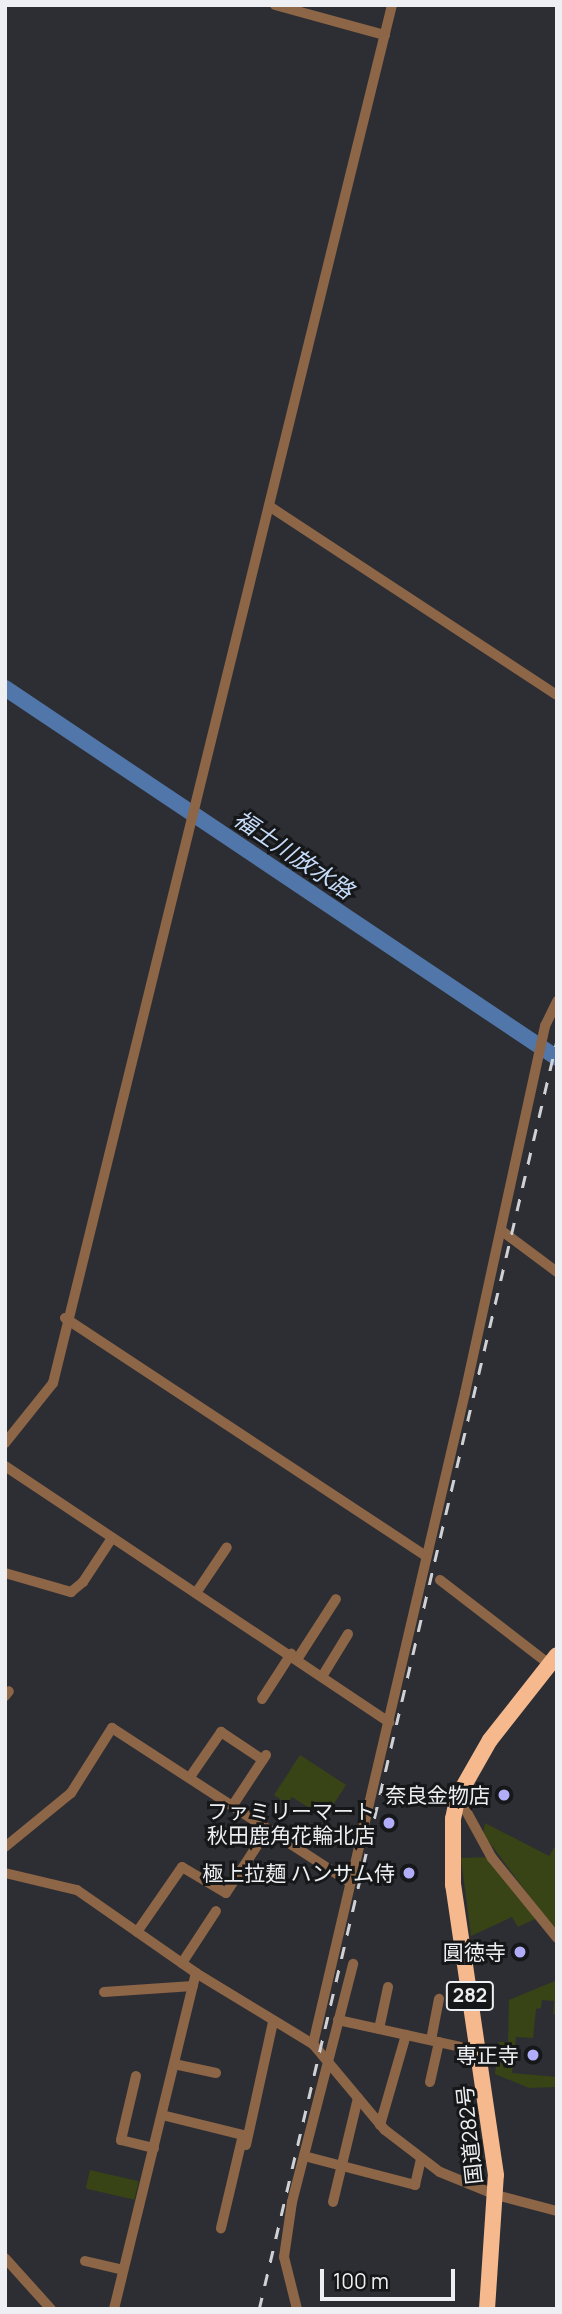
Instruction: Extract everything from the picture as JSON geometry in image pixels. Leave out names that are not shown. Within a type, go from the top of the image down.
[{"type":"highway","name":"国道282号","points":[[487,2309],[496,2195],[479,2051],[453,1885],[453,1819],[458,1796],[490,1740],[552,1666]]},
{"type":"street","points":[[275,5],[385,35]]},
{"type":"street","points":[[5,1443],[52,1384],[65,1318],[392,5]]},
{"type":"street","points":[[269,506],[557,695]]},
{"type":"street","points":[[313,2044],[502,1231],[545,1026],[557,1001]]},
{"type":"street","points":[[502,1231],[557,1272]]},
{"type":"street","points":[[65,1318],[426,1556]]},
{"type":"street","points":[[5,1466],[323,1675],[389,1722]]},
{"type":"street","points":[[5,1573],[71,1592],[83,1582],[112,1538]]},
{"type":"street","points":[[196,1593],[228,1547]]},
{"type":"street","points":[[440,1580],[552,1666]]},
{"type":"street","points":[[261,1699],[336,1599]]},
{"type":"street","points":[[323,1675],[348,1634]]},
{"type":"street","points":[[5,1847],[71,1793],[112,1728],[349,1882]]},
{"type":"street","points":[[190,1777],[222,1732],[265,1757],[233,1805]]},
{"type":"street","points":[[458,1796],[492,1858],[557,1938]]},
{"type":"street","points":[[137,1932],[182,1867],[226,1893],[268,1829]]},
{"type":"street","points":[[5,1872],[77,1890],[196,1973],[313,2044],[380,2125],[421,2160],[457,2180],[496,2195],[557,2211]]},
{"type":"street","points":[[182,1963],[216,1912]]},
{"type":"street","points":[[297,2309],[284,2257],[304,2156],[353,1964]]},
{"type":"street","points":[[114,2309],[196,1973]]},
{"type":"street","points":[[104,1992],[193,1986]]},
{"type":"street","points":[[379,2029],[388,1987]]},
{"type":"street","points":[[430,2082],[439,1999]]},
{"type":"street","points":[[338,2020],[479,2051]]},
{"type":"street","points":[[240,2146],[246,2146],[263,2083],[273,2022]]},
{"type":"street","points":[[380,2125],[406,2035]]},
{"type":"street","points":[[174,2064],[216,2073]]},
{"type":"street","points":[[136,2076],[121,2140],[154,2148]]},
{"type":"street","points":[[333,2202],[358,2098]]},
{"type":"street","points":[[162,2115],[243,2135],[221,2228]]},
{"type":"street","points":[[304,2156],[415,2185],[421,2160]]},
{"type":"street","points":[[5,2258],[51,2309]]},
{"type":"street","points":[[85,2261],[123,2270]]},
{"type":"green space","points":[[300,1755],[346,1785],[325,1818],[292,1797],[287,1804],[274,1795]]},
{"type":"green space","points":[[485,1823],[549,1856],[557,1843],[557,1933],[483,1834]]},
{"type":"green space","points":[[488,1857],[537,1918],[518,1927],[512,1917],[471,1936],[461,1858]]},
{"type":"green space","points":[[557,1980],[557,2015],[553,2014],[554,2001],[542,2000],[541,2008],[536,2009],[533,2038],[516,2037],[512,2073],[557,2077],[557,2087],[529,2088],[495,2074],[498,2042],[508,2042],[509,2000]]},
{"type":"green space","points":[[90,2170],[139,2181],[134,2200],[86,2189]]},
{"type":"waterway","name":"福士川放水路","points":[[5,688],[557,1058]]},
{"type":"railway","points":[[259,2309],[557,1039]]},
{"type":"place","name":"奈良金物店","points":[[504,1795]]},
{"type":"place","name":"ファミリーマート 秋田鹿角花輪北店","points":[[389,1823]]},
{"type":"place","name":"極上拉麺 ハンサム侍","points":[[409,1873]]},
{"type":"place","name":"圓徳寺","points":[[520,1952]]},
{"type":"place","name":"専正寺","points":[[533,2055]]}]
